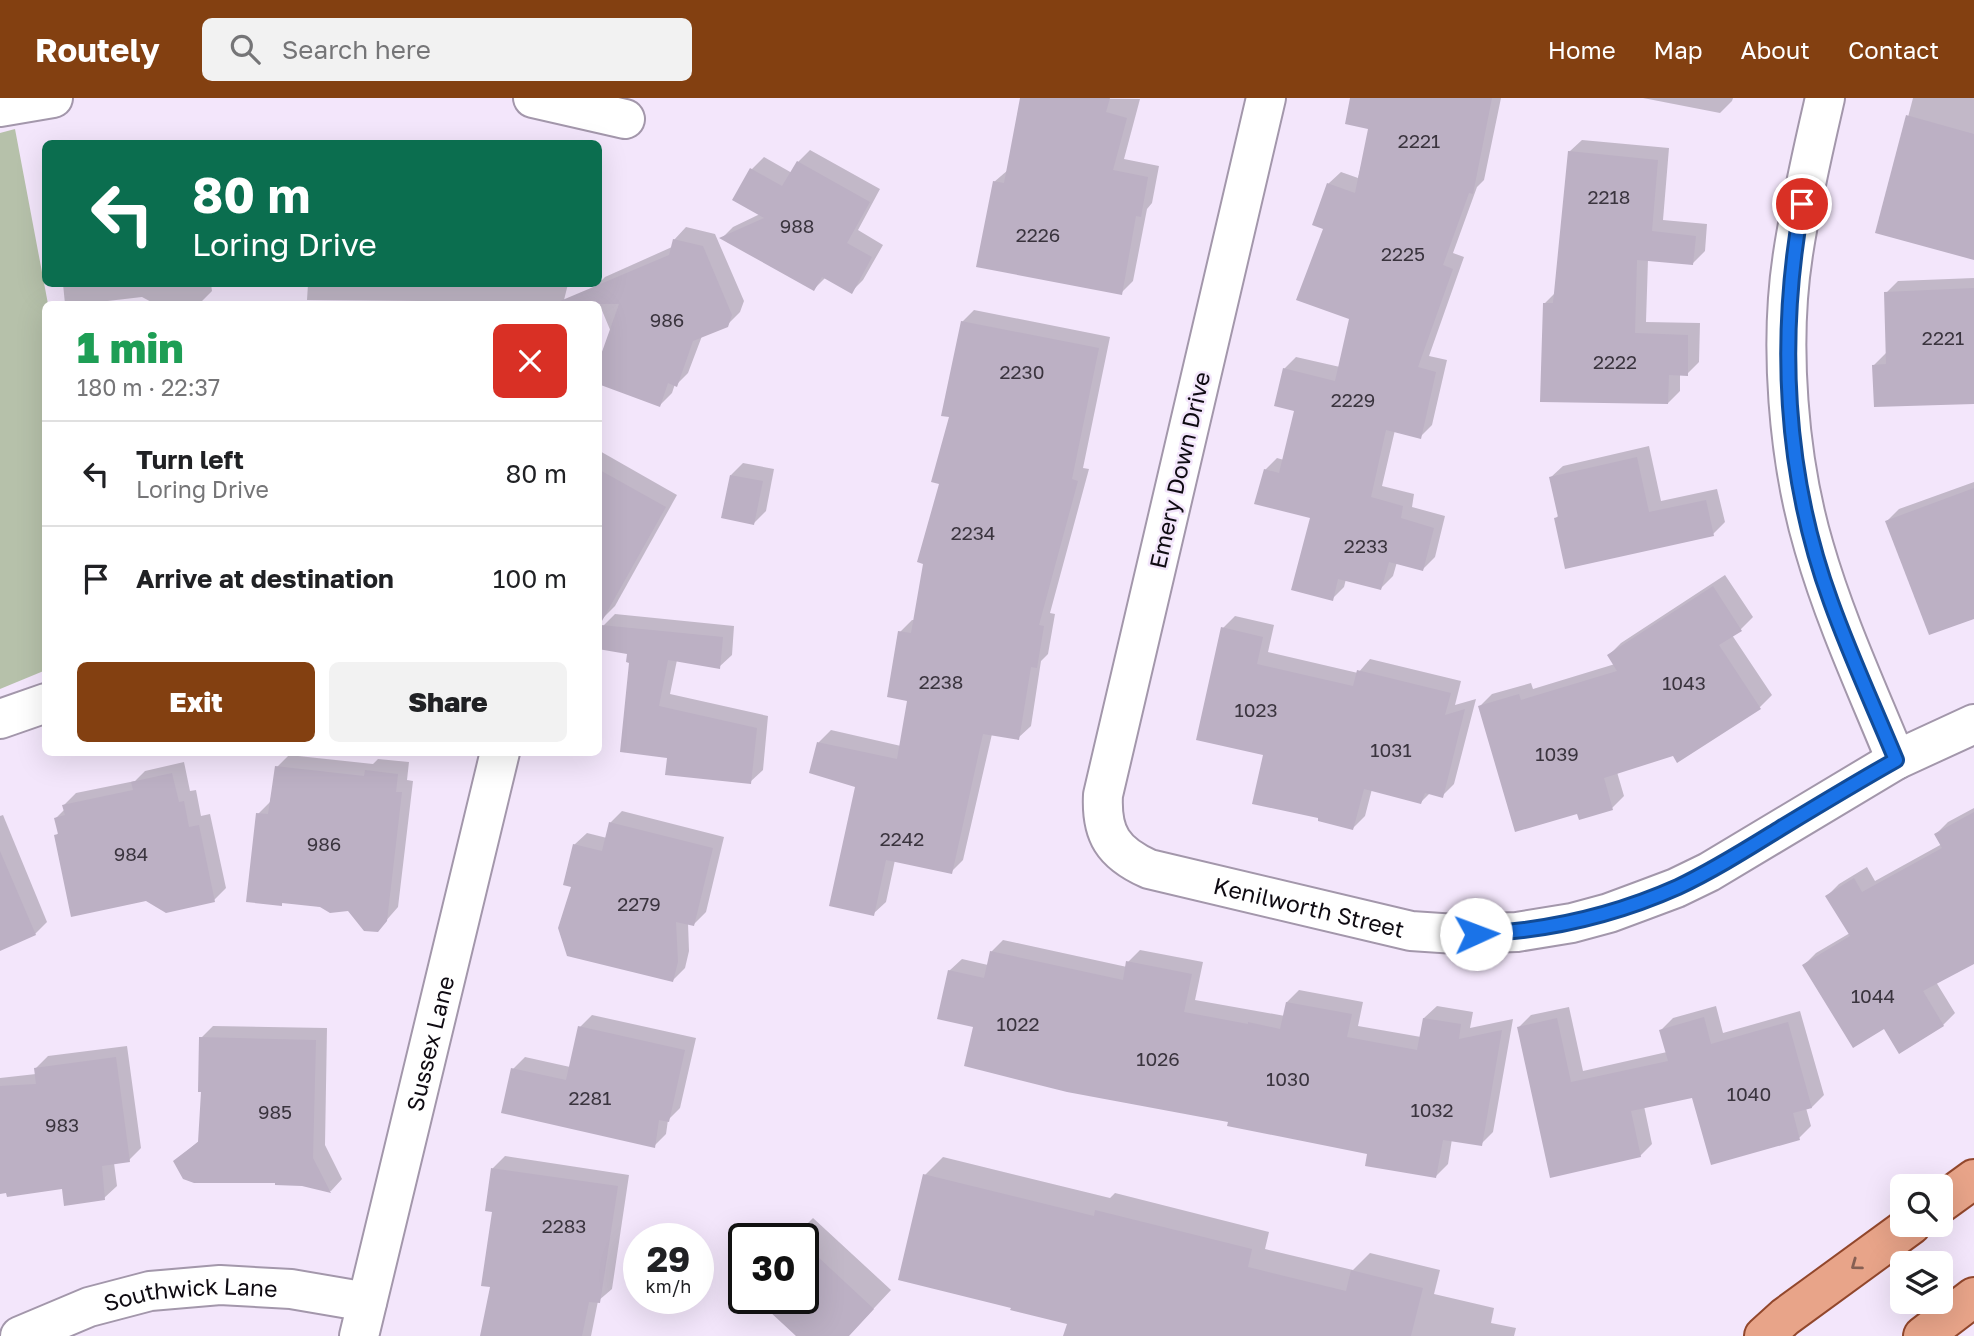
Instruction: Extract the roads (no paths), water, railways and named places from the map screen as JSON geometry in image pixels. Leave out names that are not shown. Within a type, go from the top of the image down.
[{"type":"main road","points":[[1953,1194],[1974,1179]]},
{"type":"main road","points":[[1783,1330],[1896,1237]]},
{"type":"main road","points":[[1923,1336],[1974,1297]]},
{"type":"street","points":[[0,107],[53,98]]},
{"type":"street","points":[[533,98],[625,118]]},
{"type":"street","name":"Emery Down Drive","points":[[1112,841],[1102,814],[1103,795],[1266,98]]},
{"type":"street","points":[[1825,98],[1793,256],[1787,327],[1792,439],[1798,483],[1831,602],[1896,760]]},
{"type":"street","points":[[0,719],[42,704]]},
{"type":"street","name":"Kenilworth Street","points":[[1112,841],[1132,862],[1149,869],[1411,931],[1456,934],[1517,932],[1584,920],[1676,888],[1709,872],[1896,760],[1974,724]]},
{"type":"street","name":"Sussex Lane","points":[[363,1319],[499,756]]},
{"type":"street","name":"Southwick Lane","points":[[20,1336],[89,1307],[150,1292],[220,1285],[291,1289],[363,1319]]}]
